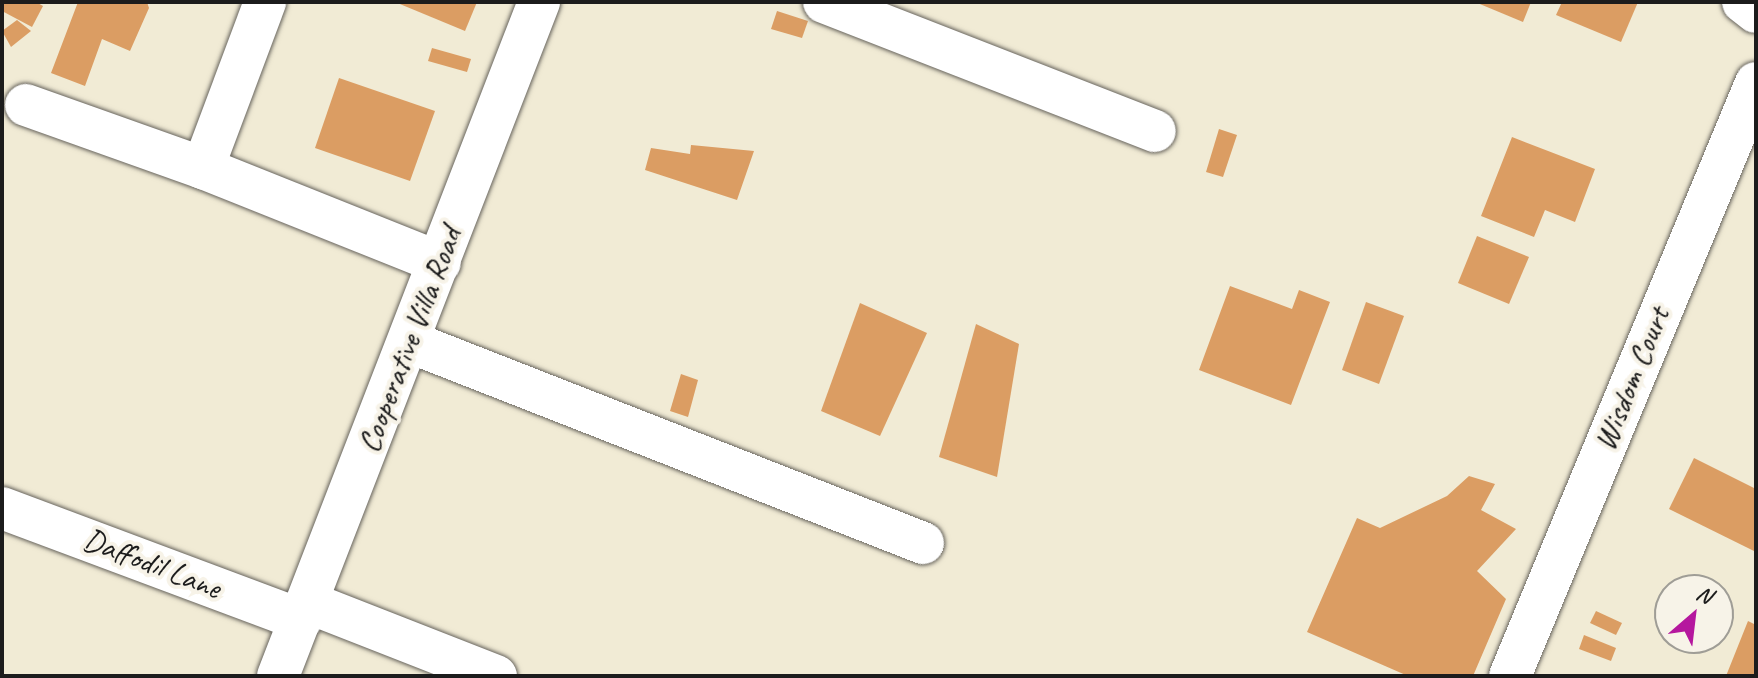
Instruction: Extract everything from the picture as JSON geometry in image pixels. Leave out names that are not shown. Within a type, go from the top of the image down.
[{"type":"street","points":[[203,168],[265,2]]},
{"type":"street","name":"Cooperative Villa Road","points":[[278,676],[410,342],[539,2]]},
{"type":"street","points":[[824,2],[1155,131]]},
{"type":"street","points":[[1743,2],[1756,12]]},
{"type":"street","name":"Wisdom Court","points":[[1510,676],[1756,83]]},
{"type":"street","points":[[26,105],[203,168],[440,263]]},
{"type":"street","points":[[410,342],[923,543]]},
{"type":"street","name":"Daffodil Lane","points":[[2,508],[496,676]]},
{"type":"building","points":[[2,2],[36,2],[43,6],[32,27],[2,11]]},
{"type":"building","points":[[78,2],[147,2],[149,8],[130,51],[102,39],[85,86],[51,73]]},
{"type":"building","points":[[395,2],[477,2],[465,31]]},
{"type":"building","points":[[1475,2],[1531,2],[1523,22]]},
{"type":"building","points":[[1562,2],[1638,2],[1621,42],[1556,15]]},
{"type":"building","points":[[777,11],[808,21],[802,38],[771,29]]},
{"type":"building","points":[[17,20],[31,31],[11,47],[2,31]]},
{"type":"building","points":[[432,48],[471,59],[467,72],[428,61]]},
{"type":"building","points":[[339,78],[435,111],[410,181],[315,148]]},
{"type":"building","points":[[1219,129],[1237,135],[1223,177],[1206,172]]},
{"type":"building","points":[[1512,137],[1595,169],[1575,222],[1545,210],[1534,237],[1481,216]]},
{"type":"building","points":[[691,145],[754,151],[737,200],[645,170],[651,148],[690,154]]},
{"type":"building","points":[[1477,236],[1529,257],[1509,304],[1458,283]]},
{"type":"building","points":[[1230,286],[1292,309],[1299,290],[1330,302],[1291,405],[1199,370]]},
{"type":"building","points":[[1366,302],[1404,316],[1379,384],[1342,370]]},
{"type":"building","points":[[860,303],[927,333],[880,436],[821,411]]},
{"type":"building","points":[[976,324],[1019,344],[997,477],[939,457]]},
{"type":"building","points":[[681,374],[698,380],[688,417],[670,411]]},
{"type":"building","points":[[1694,458],[1756,489],[1756,552],[1669,509]]},
{"type":"building","points":[[1469,476],[1495,484],[1481,510],[1516,529],[1477,571],[1506,599],[1473,676],[1408,676],[1307,632],[1357,518],[1380,528],[1447,496]]},
{"type":"building","points":[[1596,611],[1622,623],[1616,635],[1590,623]]},
{"type":"building","points":[[1748,621],[1756,625],[1756,676],[1726,676]]},
{"type":"building","points":[[1584,635],[1616,648],[1611,661],[1579,649]]}]
